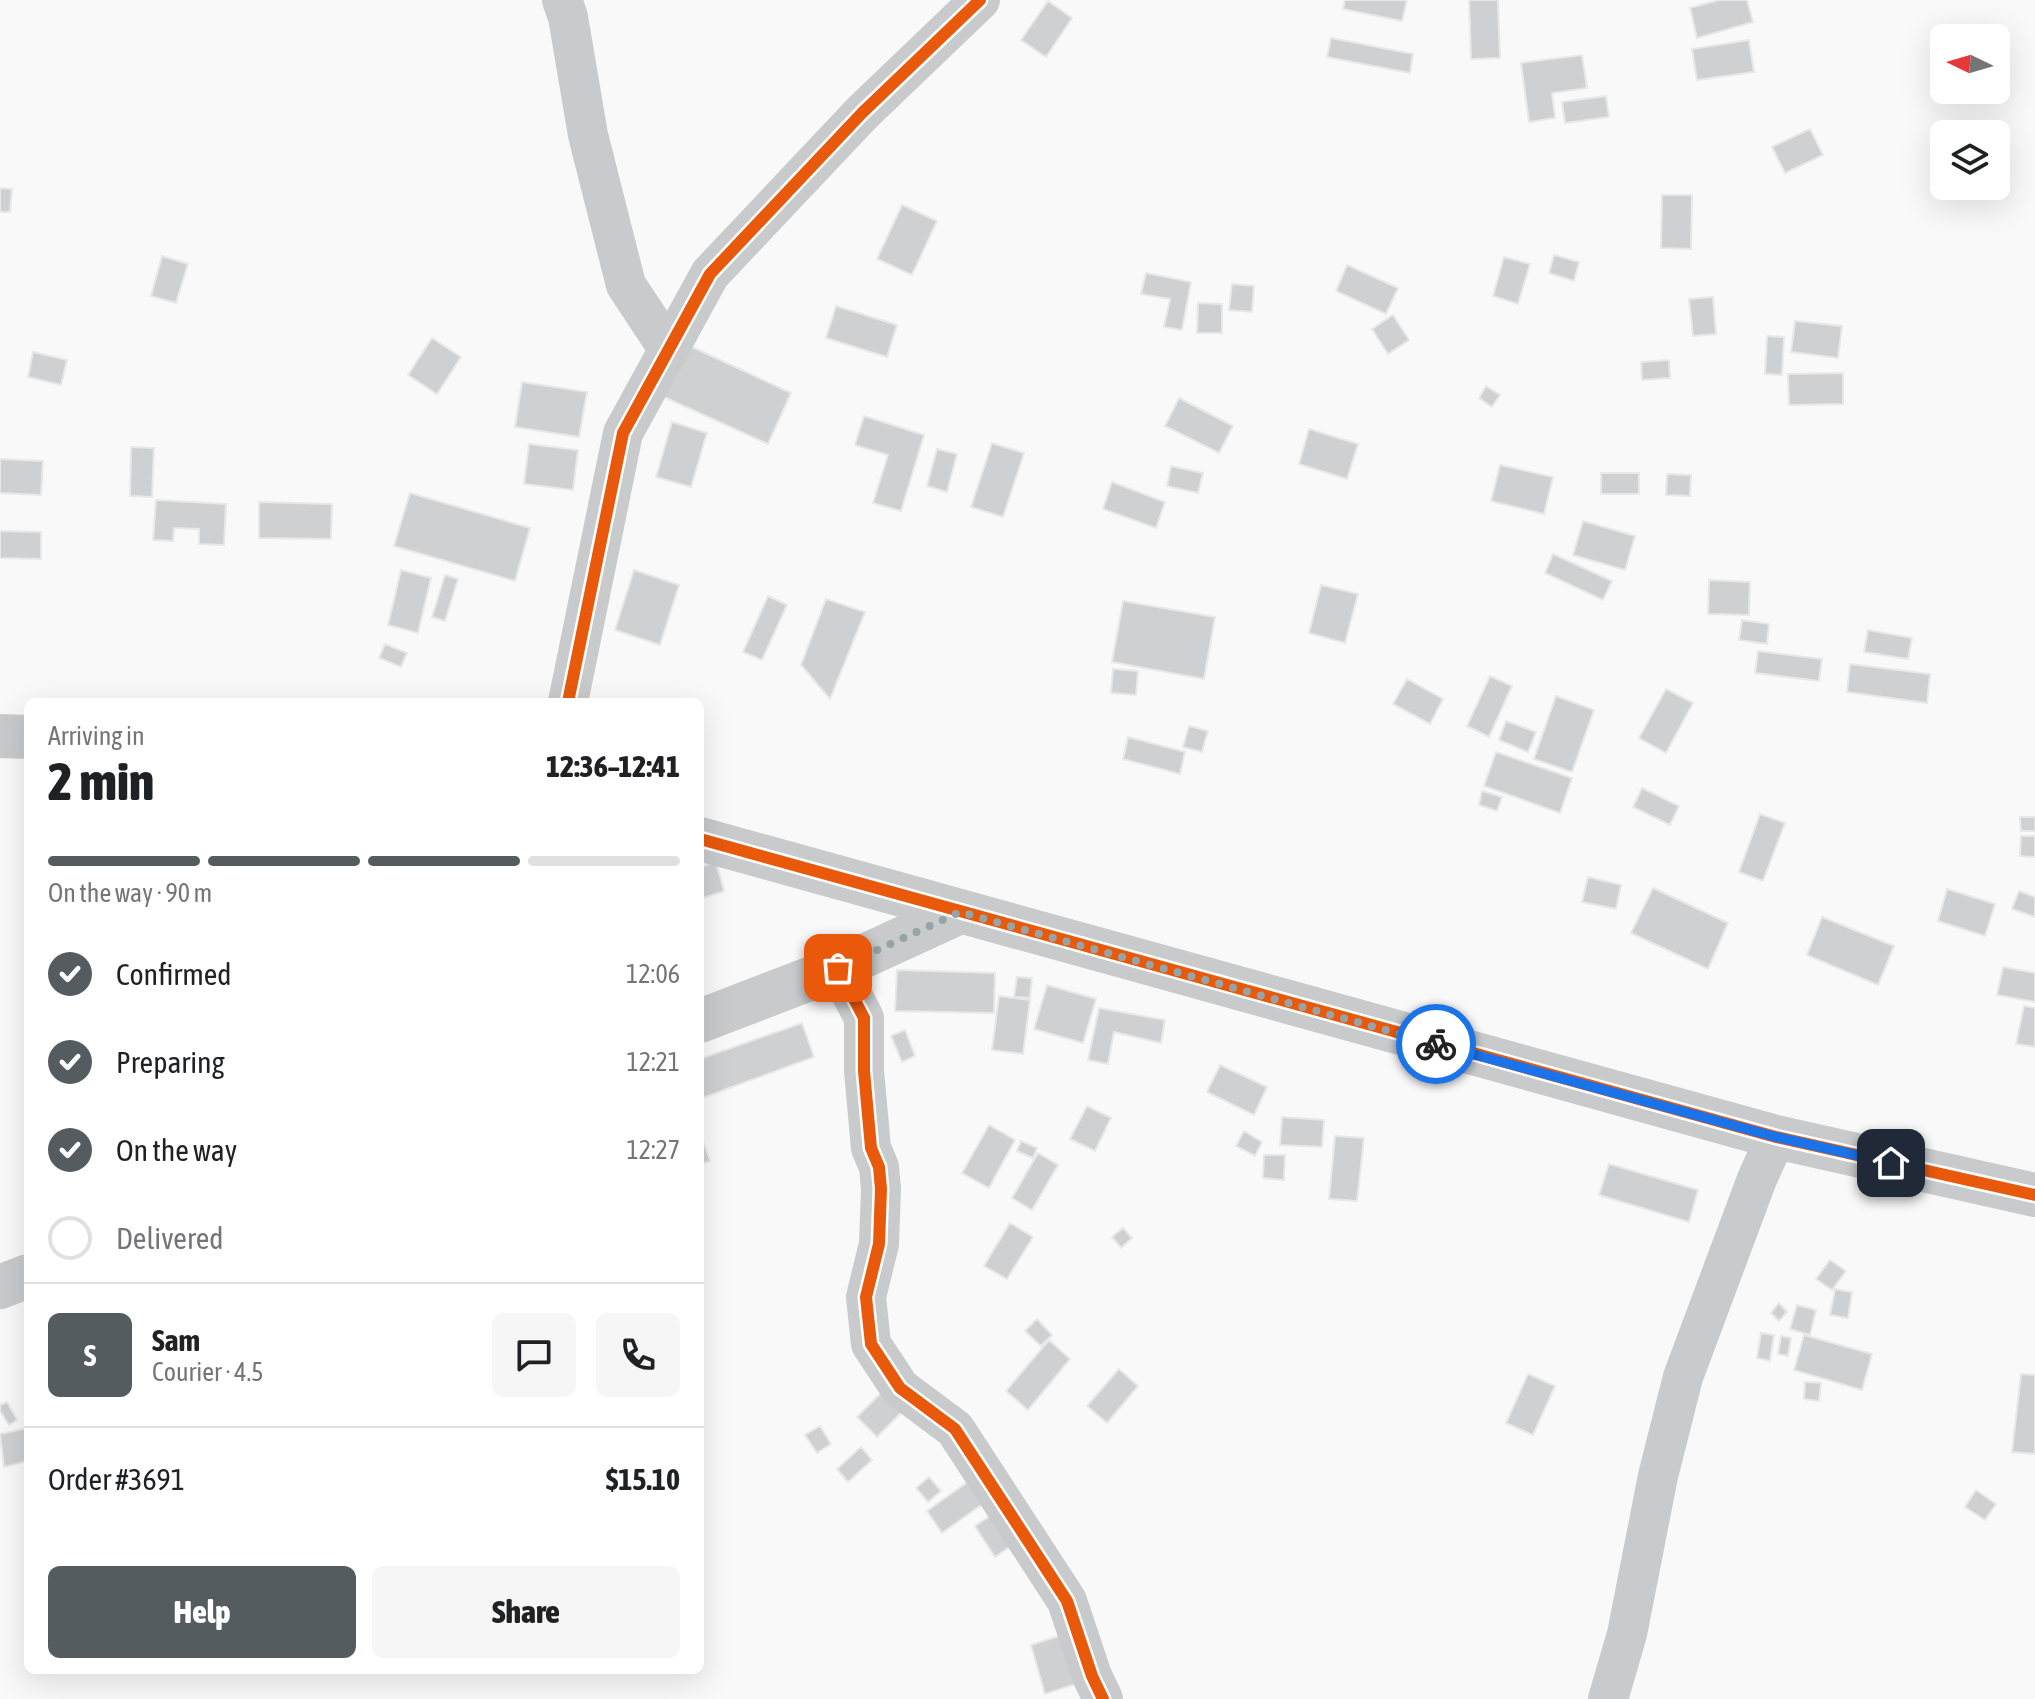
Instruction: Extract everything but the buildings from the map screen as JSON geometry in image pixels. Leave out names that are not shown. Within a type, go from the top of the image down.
[{"type":"street","points":[[562,0],[568,17],[588,135],[626,285],[669,350]]},
{"type":"street","points":[[569,698],[623,433],[710,274],[862,113],[980,0]]},
{"type":"street","points":[[0,736],[24,737]]},
{"type":"street","points":[[704,840],[1776,1137],[2035,1195]]},
{"type":"street","points":[[704,1019],[838,968],[960,912]]},
{"type":"street","points":[[838,968],[864,1018],[864,1071],[871,1148],[879,1167],[881,1189],[879,1244],[866,1297],[871,1344],[900,1388],[955,1429],[1067,1601],[1103,1699]]},
{"type":"street","points":[[1608,1699],[1627,1634],[1658,1476],[1683,1377],[1735,1236],[1776,1137]]},
{"type":"street","points":[[0,1287],[24,1278]]},
{"type":"cycle path","points":[[569,698],[623,433],[710,274],[862,113],[980,0]]},
{"type":"cycle path","points":[[704,840],[1776,1137],[2035,1195]]},
{"type":"cycle path","points":[[838,968],[864,1018],[864,1071],[871,1148],[879,1167],[881,1189],[879,1244],[866,1297],[871,1344],[900,1388],[955,1429],[1067,1601],[1103,1699]]},
{"type":"way so far","points":[[838,968],[960,912],[1436,1044]]},
{"type":"route","points":[[1436,1044],[1776,1137],[1891,1163]]}]
